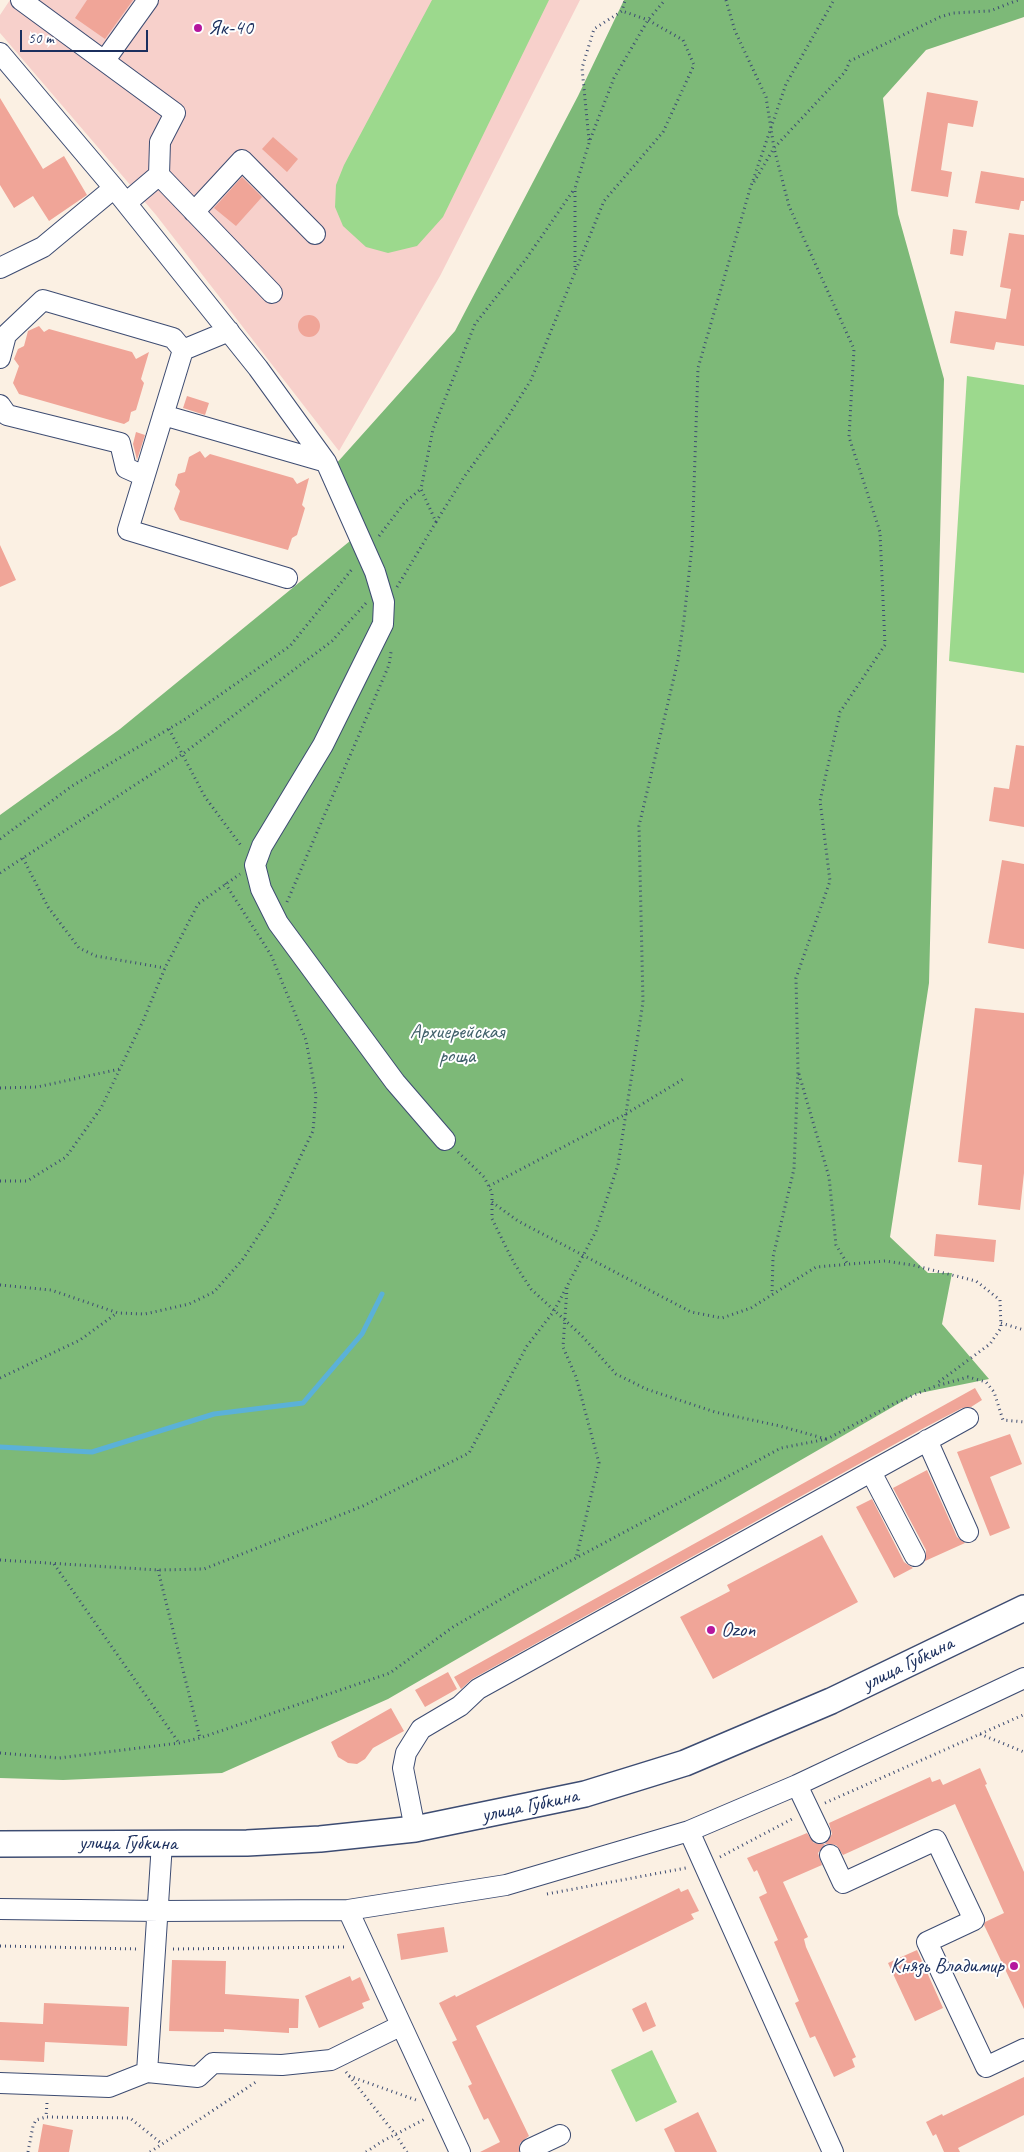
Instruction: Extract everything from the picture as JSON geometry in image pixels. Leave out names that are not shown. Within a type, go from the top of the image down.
[{"type":"main road","name":"улица Губкина","points":[[0,1844],[162,1843],[320,1839],[415,1829],[586,1794],[685,1763],[831,1701],[1024,1608]]},
{"type":"lane","points":[[21,0],[49,8],[105,60],[175,113],[160,142],[159,175],[272,293]]},
{"type":"lane","points":[[105,60],[148,0]]},
{"type":"lane","points":[[0,53],[120,196],[258,368],[326,462],[366,552],[382,595],[383,624],[323,746],[262,846],[255,865],[261,889],[278,923],[395,1082],[445,1140]]},
{"type":"lane","points":[[194,212],[242,160],[315,234]]},
{"type":"lane","points":[[0,268],[43,247],[120,196],[159,175]]},
{"type":"lane","points":[[0,358],[6,335],[43,300],[173,338],[183,350]]},
{"type":"lane","points":[[183,350],[229,331]]},
{"type":"lane","points":[[183,350],[128,530],[287,578]]},
{"type":"lane","points":[[0,405],[7,415],[120,443],[126,468],[144,476]]},
{"type":"lane","points":[[163,415],[326,462]]},
{"type":"lane","points":[[415,1829],[403,1768],[406,1753],[421,1729],[460,1706],[478,1690],[968,1418]]},
{"type":"lane","points":[[927,1440],[968,1532]]},
{"type":"lane","points":[[871,1472],[915,1556]]},
{"type":"lane","points":[[0,1908],[159,1911],[348,1910],[506,1885],[689,1831],[797,1785],[1024,1678]]},
{"type":"lane","points":[[797,1785],[820,1833]]},
{"type":"lane","points":[[689,1831],[833,2152]]},
{"type":"lane","points":[[830,1855],[842,1883],[936,1840],[974,1920],[926,1942],[986,2067],[1024,2049]]},
{"type":"lane","points":[[147,2072],[162,1843]]},
{"type":"lane","points":[[348,1910],[400,2026],[460,2152]]},
{"type":"lane","points":[[0,2083],[108,2087],[147,2072],[198,2077],[214,2064],[282,2065],[334,2058],[400,2026]]},
{"type":"lane","points":[[530,2149],[560,2135]]},
{"type":"path","points":[[590,140],[582,68],[594,29],[622,11],[624,0]]},
{"type":"path","points":[[436,522],[421,490],[433,429],[475,324],[526,259],[575,188],[590,140],[614,78],[648,20],[664,0]]},
{"type":"path","points":[[0,1560],[158,1570],[204,1569],[269,1545],[363,1506],[469,1453],[528,1346],[554,1311],[567,1287],[581,1255],[596,1231],[618,1165],[624,1115],[643,1002],[639,826],[678,660],[684,620],[692,546],[698,368],[750,189],[786,84],[834,0]]},
{"type":"path","points":[[750,189],[774,148],[845,72],[850,61],[940,17],[954,13],[990,11],[1018,0]]},
{"type":"path","points":[[725,1],[735,30],[766,97],[772,125],[774,148],[789,206],[854,348],[849,437],[880,532],[885,645],[840,712],[820,801],[830,881],[796,978],[798,1071],[794,1169],[772,1257],[772,1294]]},
{"type":"path","points":[[400,591],[402,582],[436,522],[464,477],[507,418],[531,380],[604,201],[663,132],[694,64],[683,40],[648,20],[622,11]]},
{"type":"path","points":[[575,188],[576,270]]},
{"type":"path","points":[[0,839],[72,786],[169,728],[290,646],[405,502],[421,490]]},
{"type":"path","points":[[0,872],[184,753],[332,641],[382,595],[402,582]]},
{"type":"path","points":[[278,923],[388,665],[392,647]]},
{"type":"path","points":[[0,1181],[27,1181],[66,1157],[101,1108],[165,968],[198,904],[225,883],[255,865],[205,797],[184,753],[169,728]]},
{"type":"path","points":[[23,858],[48,906],[79,948],[96,956],[165,968]]},
{"type":"path","points":[[0,1285],[51,1290],[118,1313],[144,1314],[189,1304],[214,1292],[243,1259],[272,1215],[313,1131],[316,1095],[306,1040],[271,955],[225,883]]},
{"type":"path","points":[[0,1088],[37,1087],[120,1069]]},
{"type":"path","points":[[798,1071],[829,1177],[836,1245],[847,1263]]},
{"type":"path","points":[[489,1186],[624,1115],[685,1078]]},
{"type":"path","points":[[445,1140],[484,1177],[489,1186],[492,1202],[492,1219],[514,1263],[532,1289],[565,1320],[616,1374],[646,1389],[716,1412],[780,1426],[827,1439]]},
{"type":"path","points":[[492,1202],[518,1221],[691,1312],[722,1318],[751,1308],[816,1267],[847,1263],[894,1262],[976,1281],[1000,1300],[1001,1328],[990,1344],[933,1386]]},
{"type":"path","points":[[567,1287],[562,1347],[576,1377],[599,1463],[576,1559]]},
{"type":"path","points":[[0,1378],[80,1340],[118,1313]]},
{"type":"path","points":[[1001,1323],[1024,1330]]},
{"type":"path","points":[[0,1753],[59,1758],[179,1743],[200,1738],[390,1673],[453,1627],[781,1448],[827,1439],[895,1403],[933,1386],[968,1377],[986,1382],[994,1392],[1003,1420],[1024,1422]]},
{"type":"path","points":[[54,1564],[179,1743]]},
{"type":"path","points":[[158,1570],[200,1738]]},
{"type":"path","points":[[980,1734],[1024,1752]]},
{"type":"path","points":[[0,1946],[155,1949],[364,1946]]},
{"type":"path","points":[[334,2058],[396,2135],[406,2152]]},
{"type":"path","points":[[150,2152],[282,2065]]},
{"type":"path","points":[[349,2076],[440,2109]]},
{"type":"path","points":[[46,2117],[48,2085]]},
{"type":"path","points":[[366,2152],[412,2128],[440,2109]]},
{"type":"path","points":[[28,2152],[36,2120],[46,2117],[130,2118],[161,2143]]},
{"type":"shaded area","points":[[10,0],[580,0],[440,276],[339,451],[156,215],[0,33],[0,15]]},
{"type":"green space","points":[[432,0],[549,0],[443,217],[417,246],[388,253],[366,247],[343,226],[335,207],[336,185],[344,165]]},
{"type":"green space","name":"Архиерейская роща","points":[[624,0],[1024,0],[1024,17],[926,50],[883,98],[898,214],[944,379],[929,983],[890,1237],[928,1273],[952,1273],[942,1324],[989,1379],[915,1394],[388,1699],[222,1773],[63,1780],[0,1778],[0,815],[120,729],[350,541],[326,475],[455,331],[578,96]]},
{"type":"green space","points":[[967,376],[1024,385],[1024,673],[949,661]]},
{"type":"green space","points":[[652,2050],[677,2102],[636,2122],[611,2070]]},
{"type":"building","points":[[87,0],[133,0],[105,39],[75,18]]},
{"type":"building","points":[[927,92],[978,101],[973,127],[948,123],[941,170],[952,172],[948,197],[911,191]]},
{"type":"building","points":[[0,98],[43,169],[64,156],[87,195],[49,221],[33,196],[14,208],[0,185]]},
{"type":"building","points":[[273,137],[298,159],[287,172],[262,149]]},
{"type":"building","points":[[981,171],[1024,178],[1024,201],[1021,201],[1019,210],[975,203]]},
{"type":"building","points":[[242,177],[262,197],[236,226],[214,208]]},
{"type":"building","points":[[953,229],[967,231],[963,256],[950,254]]},
{"type":"building","points":[[1009,233],[1024,235],[1024,346],[996,342],[994,350],[950,343],[955,311],[1006,319],[1011,289],[1000,287]]},
{"type":"building","points":[[309,315],[317,318],[320,326],[317,334],[309,337],[301,334],[298,326],[301,318]]},
{"type":"building","points":[[39,326],[44,332],[49,329],[132,352],[136,359],[149,352],[141,379],[144,383],[136,410],[131,412],[129,421],[124,424],[19,394],[13,383],[19,366],[14,359],[18,349],[24,346],[28,331]]},
{"type":"building","points":[[187,396],[209,403],[205,415],[183,408]]},
{"type":"building","points":[[136,432],[145,435],[137,460],[133,444]]},
{"type":"building","points":[[200,451],[205,458],[210,454],[293,478],[297,484],[309,478],[302,505],[305,508],[297,535],[292,538],[288,550],[180,520],[174,509],[180,491],[175,485],[178,474],[185,472],[189,457]]},
{"type":"building","points":[[0,545],[16,580],[0,587]]},
{"type":"building","points":[[1016,745],[1024,746],[1024,827],[989,821],[994,787],[1009,789]]},
{"type":"building","points":[[1002,860],[1024,864],[1024,949],[988,943]]},
{"type":"building","points":[[975,1008],[1024,1013],[1024,1173],[1020,1210],[978,1205],[982,1165],[958,1162]]},
{"type":"building","points":[[936,1234],[996,1240],[994,1262],[934,1256]]},
{"type":"building","points":[[975,1388],[982,1400],[971,1407],[962,1408],[922,1429],[472,1679],[461,1689],[454,1677]]},
{"type":"building","points":[[1010,1434],[1022,1464],[990,1477],[1010,1528],[990,1536],[957,1452]]},
{"type":"building","points":[[927,1470],[957,1537],[965,1543],[925,1561],[926,1550],[893,1488]]},
{"type":"building","points":[[872,1499],[904,1562],[913,1568],[894,1578],[856,1507]]},
{"type":"building","points":[[822,1535],[858,1602],[713,1679],[680,1617],[730,1591],[727,1585]]},
{"type":"building","points":[[448,1672],[457,1689],[425,1707],[415,1690]]},
{"type":"building","points":[[391,1708],[404,1731],[373,1748],[365,1759],[357,1764],[348,1763],[338,1757],[331,1742]]},
{"type":"building","points":[[980,1768],[987,1784],[985,1785],[1024,1872],[1024,2009],[984,1925],[985,1922],[1004,1913],[955,1804],[843,1855],[836,1845],[825,1844],[832,1834],[829,1823],[930,1777],[932,1782],[940,1779],[943,1785]]},
{"type":"building","points":[[807,1833],[814,1843],[825,1844],[818,1853],[822,1865],[783,1882],[808,1937],[804,1939],[806,1947],[856,2057],[852,2059],[855,2067],[834,2077],[815,2036],[810,2038],[795,2003],[799,2001],[774,1942],[778,1940],[759,1897],[767,1893],[757,1870],[754,1872],[747,1858]]},
{"type":"building","points":[[679,1888],[681,1892],[688,1889],[699,1911],[691,1914],[694,1919],[476,2026],[529,2136],[520,2143],[519,2152],[480,2152],[500,2142],[488,2118],[484,2120],[468,2086],[472,2084],[452,2042],[457,2040],[439,2003],[455,1995],[456,1997]]},
{"type":"building","points":[[444,1927],[448,1952],[401,1960],[397,1934]]},
{"type":"building","points":[[917,1950],[943,2008],[915,2021],[888,1963]]},
{"type":"building","points":[[172,1960],[226,1961],[225,1994],[299,1999],[298,2028],[289,2028],[289,2033],[224,2029],[224,2032],[169,2031]]},
{"type":"building","points":[[350,1976],[352,1981],[360,1977],[370,2000],[362,2003],[364,2008],[319,2028],[305,1996]]},
{"type":"building","points":[[646,2002],[656,2026],[643,2032],[632,2009]]},
{"type":"building","points":[[44,2003],[129,2007],[127,2046],[45,2042],[44,2062],[0,2060],[0,2022],[43,2024]]},
{"type":"building","points":[[1024,2077],[1024,2115],[958,2148],[960,2152],[944,2152],[936,2134],[933,2136],[926,2122],[942,2114],[943,2116]]},
{"type":"building","points":[[698,2112],[717,2152],[675,2152],[664,2129]]},
{"type":"building","points":[[43,2124],[73,2130],[69,2152],[38,2152]]},
{"type":"waterway","points":[[0,1447],[92,1452],[214,1414],[303,1403],[362,1334],[382,1294]]},
{"type":"place","name":"Як-40","points":[[198,28]]},
{"type":"place","name":"Ozon","points":[[711,1630]]},
{"type":"place","name":"Князь Владимир","points":[[1014,1966]]}]
